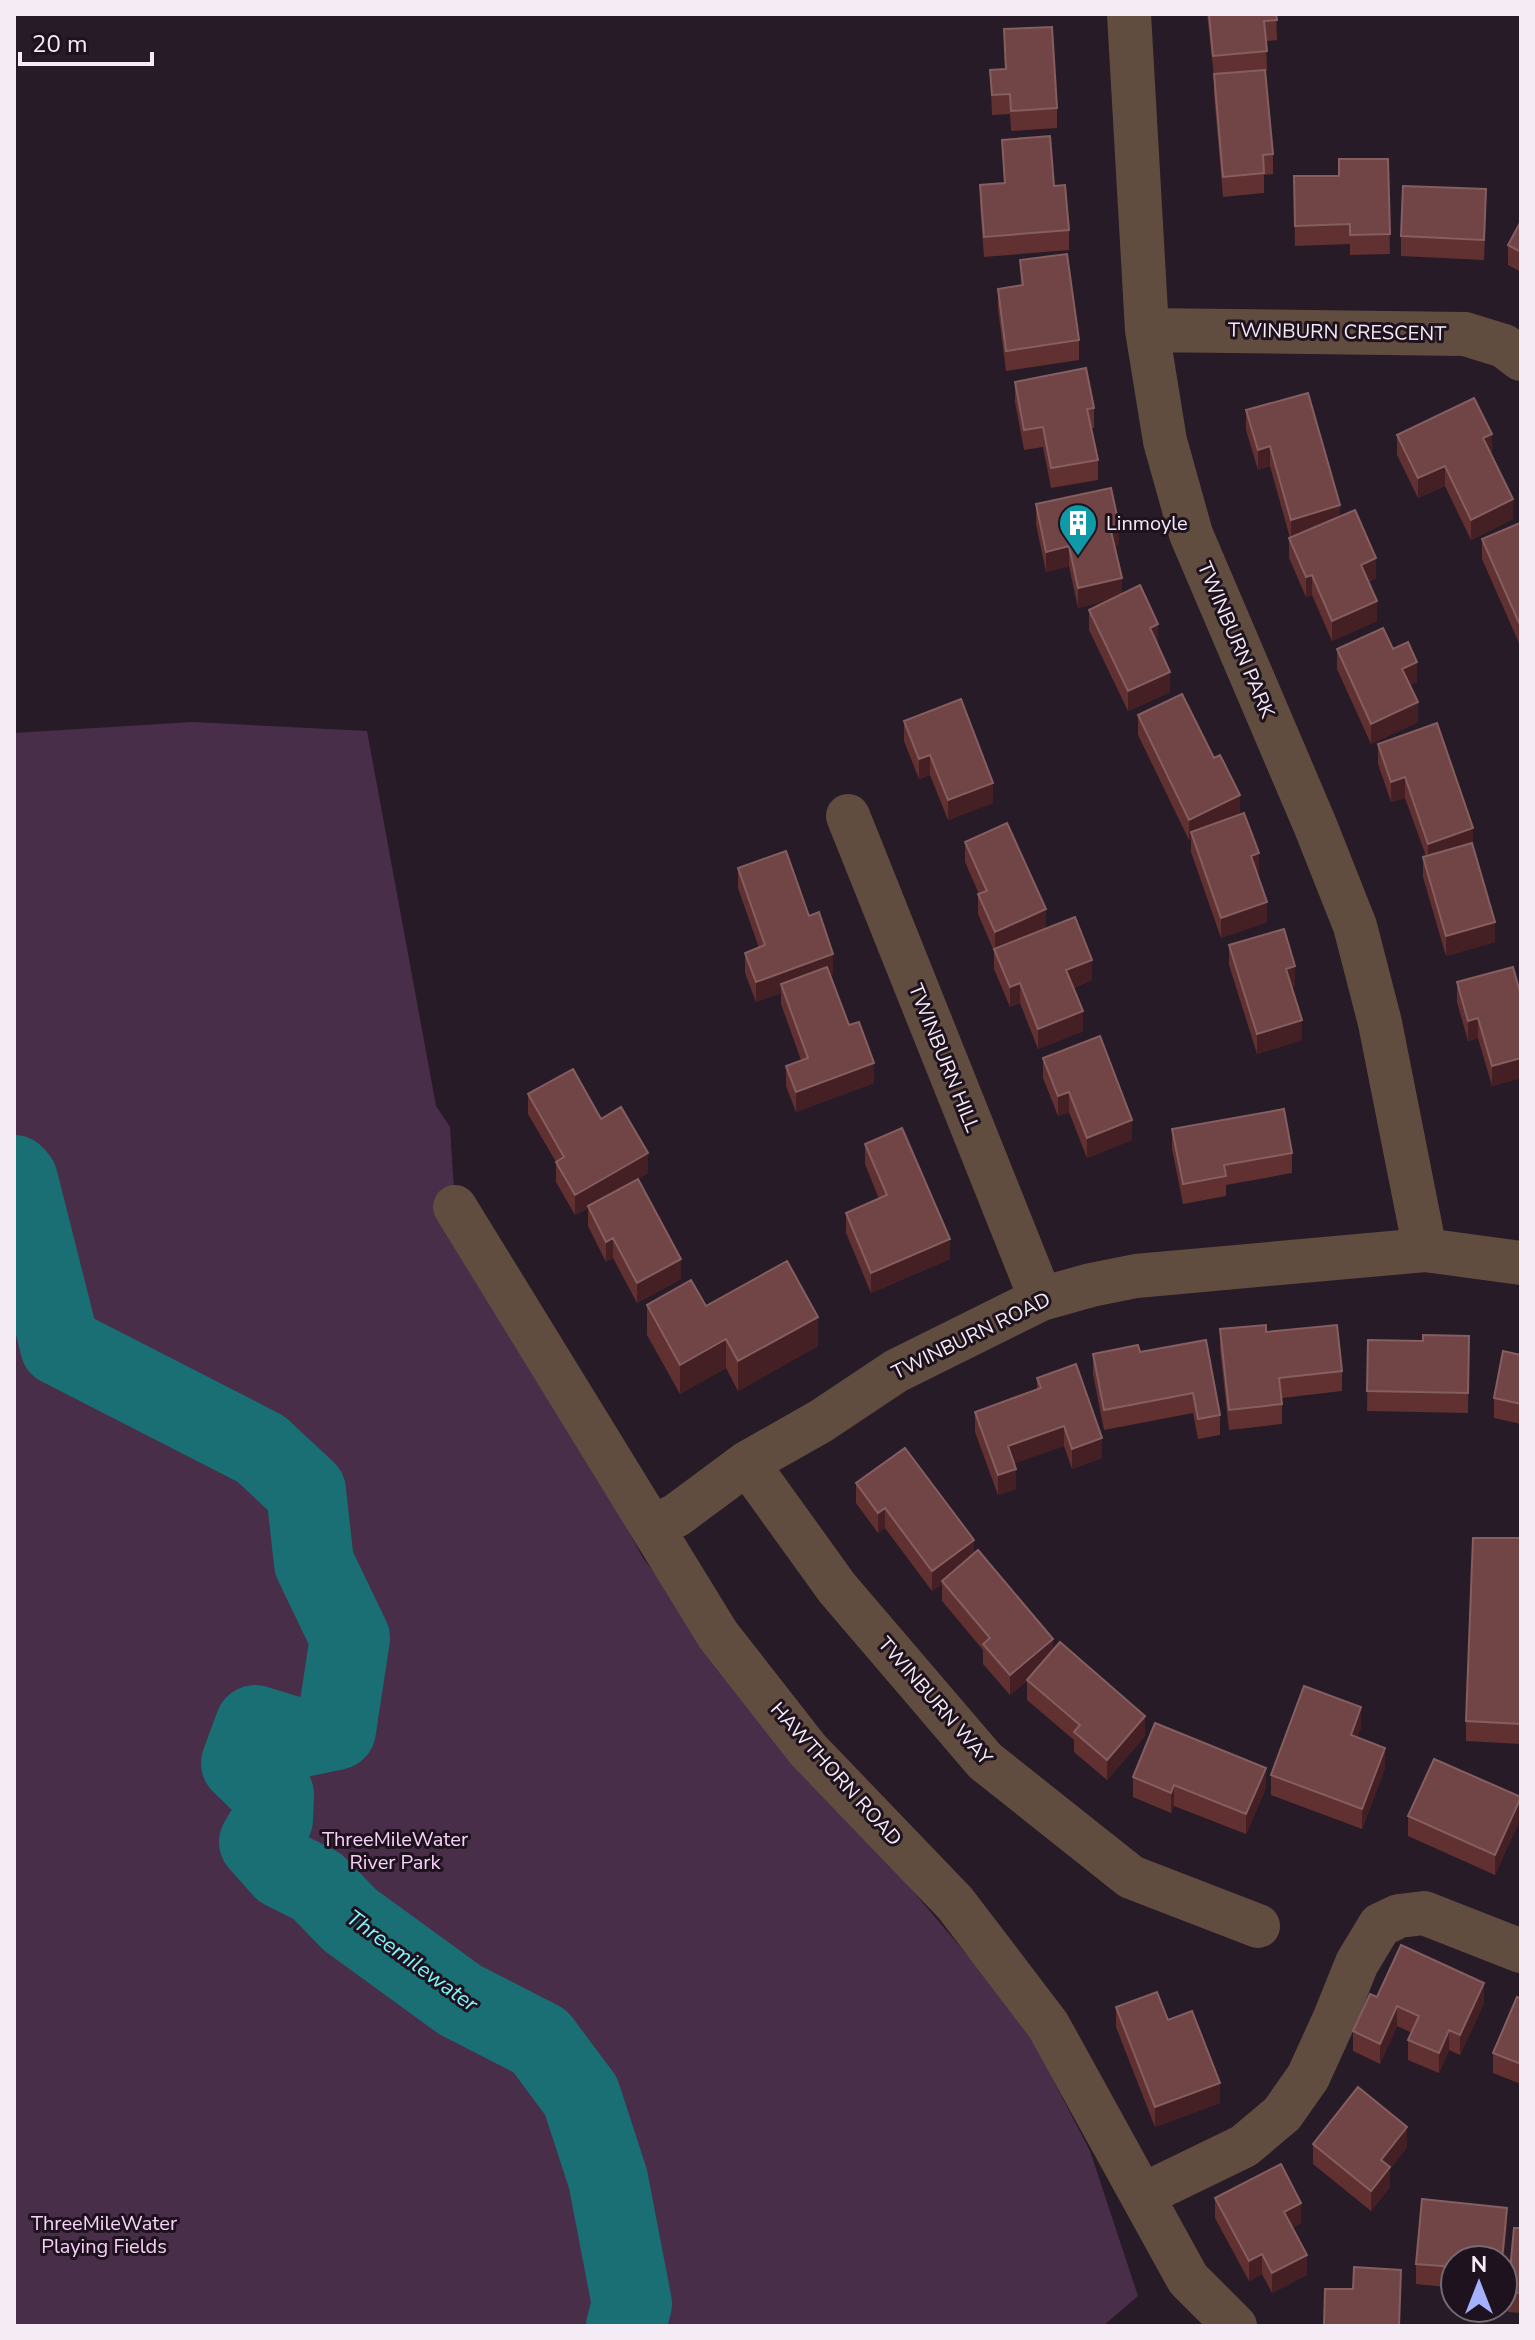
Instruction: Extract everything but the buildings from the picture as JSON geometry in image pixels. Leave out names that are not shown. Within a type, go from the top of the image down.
[{"type":"street","name":"TWINBURN PARK","points":[[1129,14],[1147,330],[1165,441],[1191,534],[1355,926],[1380,1023],[1425,1250]]},
{"type":"street","name":"TWINBURN CRESCENT","points":[[1147,330],[1465,334],[1504,346],[1521,359]]},
{"type":"street","name":"TWINBURN HILL","points":[[848,816],[1041,1299]]},
{"type":"street","name":"HAWTHORN ROAD","points":[[455,1207],[718,1635],[799,1738],[955,1903],[1048,2025],[1188,2279],[1235,2326]]},
{"type":"street","name":"TWINBURN ROAD","points":[[653,1527],[677,1515],[747,1463],[821,1421],[896,1371],[1041,1299],[1136,1276],[1425,1250],[1521,1263]]},
{"type":"street","name":"TWINBURN WAY","points":[[747,1463],[837,1588],[985,1761],[1131,1877],[1258,1926]]},
{"type":"street","points":[[1143,2195],[1244,2146],[1282,2114],[1308,2077],[1357,1963],[1380,1925],[1399,1916],[1424,1913],[1521,1951]]},
{"type":"green space","name":"ThreeMileWater River Park","points":[[193,722],[367,731],[436,1106],[450,1127],[455,1207],[643,1558],[748,1696],[1022,2020],[1090,2151],[1138,2296],[1103,2326],[14,2326],[14,733]]},
{"type":"waterway","name":"Threemilewater","points":[[14,1175],[18,1180],[60,1346],[261,1449],[306,1491],[314,1563],[350,1638],[336,1730],[297,1738],[255,1725],[241,1763],[274,1795],[273,1819],[259,1842],[283,1869],[317,1886],[350,1920],[460,2000],[540,2041],[581,2096],[608,2179],[632,2304],[626,2326]]},
{"type":"place","name":"Linmoyle","points":[[1078,557]]},
{"type":"park label","name":"ThreeMileWater Playing Fields","points":[[104,2234]]}]
